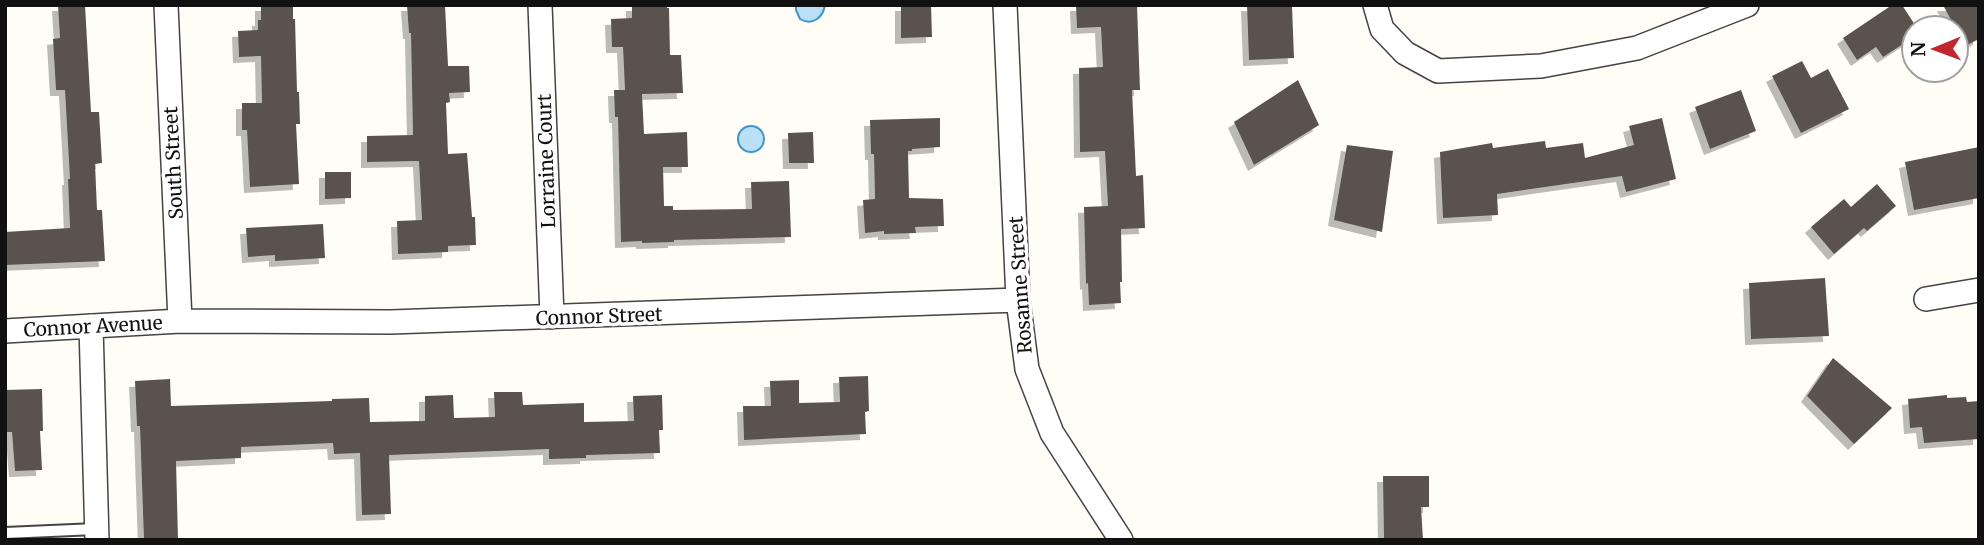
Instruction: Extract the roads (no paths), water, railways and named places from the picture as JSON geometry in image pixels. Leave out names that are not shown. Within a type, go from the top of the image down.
[{"type":"street","name":"South Street","points":[[166,5],[180,321]]},
{"type":"street","name":"Lorraine Court","points":[[540,5],[552,317]]},
{"type":"street","name":"Rosanne Street","points":[[1005,5],[1018,300],[1027,369],[1044,415],[1062,450],[1121,540]]},
{"type":"street","points":[[1375,5],[1382,29],[1405,53],[1438,71],[1541,66],[1637,48],[1747,5]]},
{"type":"street","points":[[1926,299],[1979,290]]},
{"type":"street","name":"Connor Street","points":[[180,321],[391,322],[1018,300]]},
{"type":"street","name":"Connor Avenue","points":[[5,331],[180,321]]},
{"type":"street","points":[[91,326],[96,534]]},
{"type":"lane","points":[[5,533],[96,534]]},
{"type":"water","points":[[796,5],[825,5],[819,17],[809,22],[800,19]]},
{"type":"water","points":[[751,126],[760,130],[764,139],[760,148],[751,152],[742,148],[738,139],[742,130]]}]
